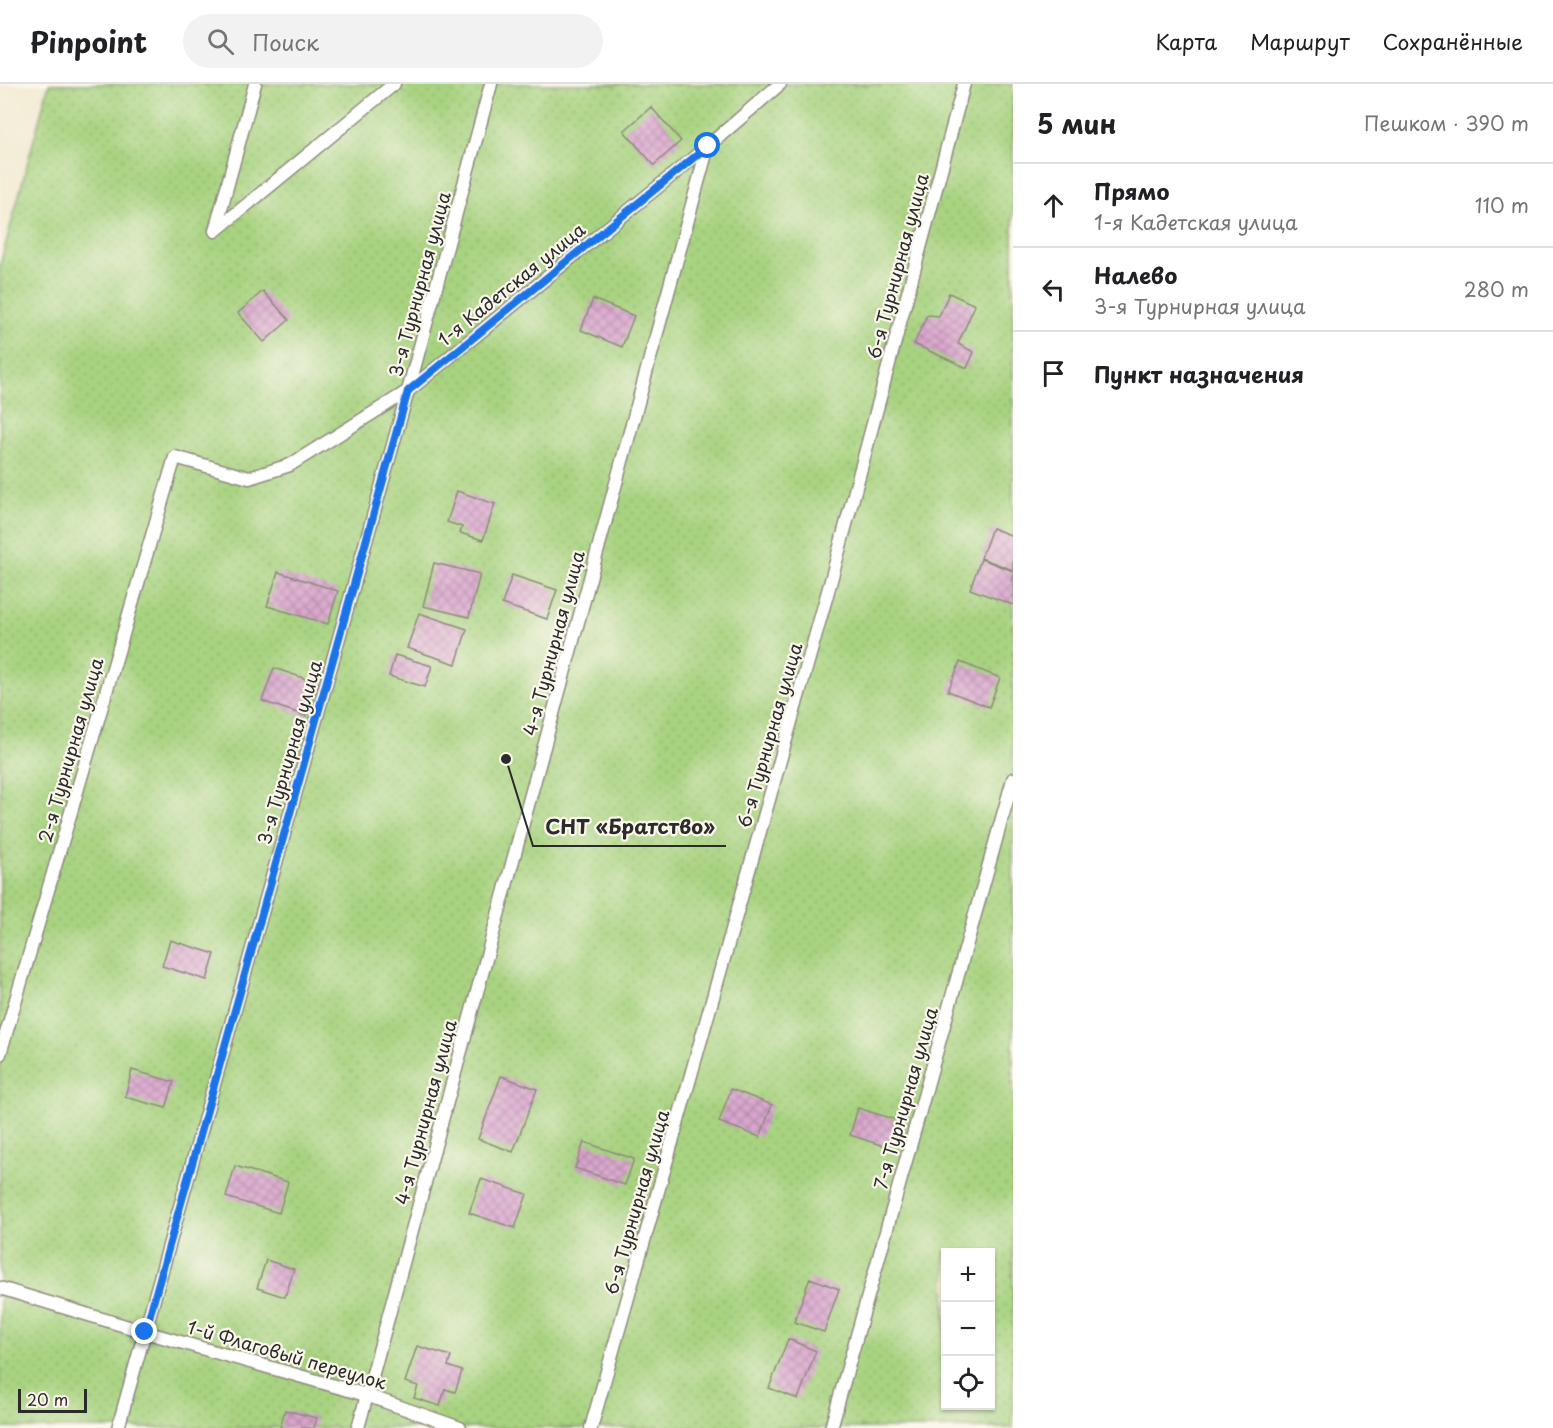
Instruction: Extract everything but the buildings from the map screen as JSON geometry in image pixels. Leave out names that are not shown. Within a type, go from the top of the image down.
[{"type":"lane","points":[[255,84],[215,231],[394,84]]},
{"type":"lane","name":"3-я Турнирная улица","points":[[118,1428],[408,391],[491,84]]},
{"type":"lane","name":"1-я Кадетская улица","points":[[175,457],[249,478],[290,465],[408,391],[708,146],[780,84]]},
{"type":"lane","name":"6-я Турнирная улица","points":[[591,1428],[833,573],[964,84]]},
{"type":"lane","name":"4-я Турнирная улица","points":[[358,1428],[708,146]]},
{"type":"lane","name":"2-я Турнирная улица","points":[[0,1054],[175,457]]},
{"type":"lane","name":"7-я Турнирная улица","points":[[831,1428],[1013,779]]},
{"type":"lane","name":"1-й Флаговый переулок","points":[[0,1288],[366,1395],[460,1428]]},
{"type":"green space","points":[[49,84],[1013,84],[1013,1428],[0,1428],[0,265]]},
{"type":"place","name":"СНТ «Братство»","points":[[506,759]]},
{"type":"route","points":[[145,1332],[408,391],[708,146]]}]
